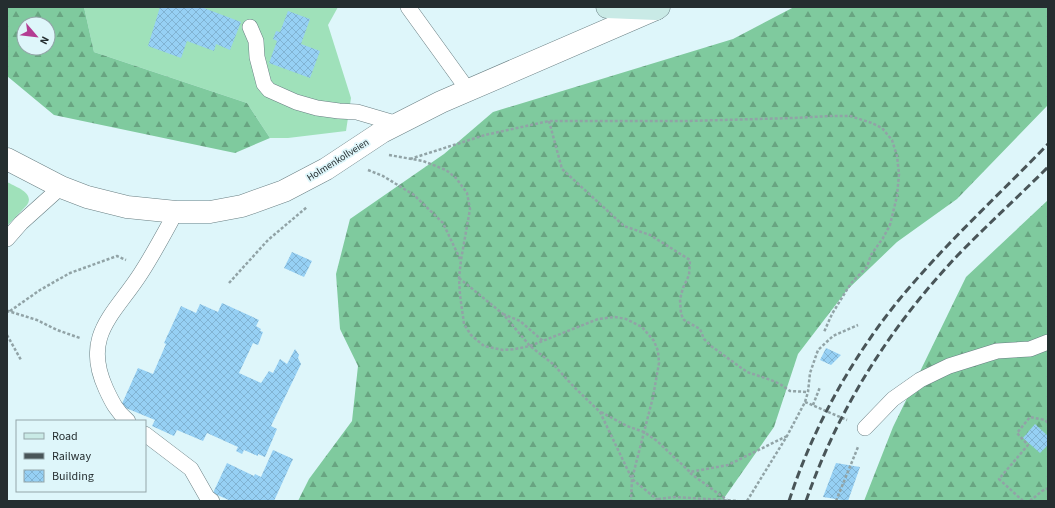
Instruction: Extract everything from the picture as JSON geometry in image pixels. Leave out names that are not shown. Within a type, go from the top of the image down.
[{"type":"main road","points":[[607,7],[658,8]]},
{"type":"street","name":"Holmenkollveien","points":[[7,159],[61,187],[127,207],[176,212],[210,212],[227,210],[260,201],[284,192],[326,169],[398,124],[441,102],[658,8]]},
{"type":"lane","points":[[408,7],[468,90]]},
{"type":"lane","points":[[250,27],[256,41],[264,84],[270,90],[296,102],[317,108],[357,112],[398,124]]},
{"type":"lane","points":[[7,239],[20,223],[61,187]]},
{"type":"lane","points":[[127,420],[120,414],[104,384],[99,369],[97,356],[98,343],[112,311],[144,268],[176,212]]},
{"type":"lane","points":[[865,428],[893,399],[920,380],[949,366],[997,351],[1030,348],[1048,342]]},
{"type":"lane","points":[[146,435],[191,470],[207,497],[212,501]]},
{"type":"path","points":[[410,159],[485,135],[549,121],[687,121],[850,116],[872,123],[882,128],[892,140],[897,156],[897,196],[890,225],[871,255],[868,267],[848,288],[832,314],[824,332]]},
{"type":"path","points":[[549,121],[562,169],[624,226],[650,235],[690,260],[689,275],[680,299],[681,314],[684,320],[700,329],[704,339],[711,346],[748,372],[780,384],[790,391],[808,392]]},
{"type":"path","points":[[350,153],[368,170],[382,176],[414,195],[438,218],[443,223],[460,260]]},
{"type":"path","points":[[350,153],[392,155],[423,161],[446,170],[456,178],[467,193],[470,209],[460,260],[459,278],[463,317],[464,324],[471,335],[484,346],[503,350],[515,350],[530,346],[598,319],[615,317],[626,319],[642,327],[648,333],[654,341],[658,351],[659,363],[632,479],[631,501]]},
{"type":"path","points":[[386,159],[392,155]]},
{"type":"path","points":[[368,170],[374,166]]},
{"type":"path","points":[[229,283],[268,240],[308,207]]},
{"type":"path","points":[[8,311],[40,290],[70,274],[117,256],[144,268]]},
{"type":"path","points":[[459,278],[503,314],[530,346],[553,364],[600,412],[627,426],[644,432],[657,441],[690,472],[727,500]]},
{"type":"path","points":[[8,311],[37,320],[76,337]]},
{"type":"path","points":[[503,314],[520,321],[543,341]]},
{"type":"path","points":[[747,501],[787,436],[805,402],[808,392],[810,372],[818,350],[833,336],[858,325]]},
{"type":"path","points":[[7,335],[21,360]]},
{"type":"path","points":[[813,405],[820,387]]},
{"type":"path","points":[[805,402],[865,428],[836,501]]},
{"type":"path","points":[[600,412],[632,479],[645,491],[659,500],[674,497],[738,501]]},
{"type":"path","points":[[1023,501],[999,479],[1028,445],[1017,433],[1030,417],[1045,420],[1048,423]]},
{"type":"path","points":[[690,472],[728,464],[787,436]]},
{"type":"path","points":[[1030,501],[1048,488]]},
{"type":"green space","points":[[7,7],[84,7],[94,52],[247,103],[270,138],[235,153],[54,115],[7,76]]},
{"type":"green space","points":[[84,7],[338,7],[328,25],[351,98],[346,131],[288,138],[270,138],[247,103],[94,52]]},
{"type":"green space","points":[[794,7],[1048,7],[1048,105],[957,199],[897,242],[847,290],[798,354],[774,427],[722,501],[298,501],[309,479],[352,421],[358,366],[340,329],[336,274],[350,219],[444,154],[493,112],[733,39]]},
{"type":"green space","points":[[7,182],[27,194],[29,201],[7,226]]},
{"type":"green space","points":[[1048,200],[1048,501],[864,501],[893,427],[966,277]]},
{"type":"building","points":[[160,7],[201,7],[241,22],[230,50],[216,44],[214,51],[187,41],[181,58],[148,46]]},
{"type":"building","points":[[288,11],[310,19],[301,44],[320,51],[310,78],[269,63],[277,41],[273,39],[276,31],[280,32]]},
{"type":"building","points":[[292,252],[312,261],[304,277],[284,268]]},
{"type":"building","points":[[222,303],[259,320],[256,326],[263,332],[258,345],[253,343],[239,373],[261,383],[269,371],[273,373],[280,359],[287,364],[295,349],[299,355],[298,358],[301,364],[271,426],[277,429],[265,457],[258,454],[258,456],[244,450],[242,454],[236,451],[238,447],[207,433],[203,441],[177,430],[174,436],[152,426],[155,420],[121,406],[138,368],[153,374],[166,344],[164,343],[181,306],[196,313],[200,304],[218,312]]},
{"type":"building","points":[[826,348],[841,355],[831,365],[820,360]]},
{"type":"building","points":[[1035,424],[1048,436],[1048,445],[1040,453],[1023,438]]},
{"type":"building","points":[[273,450],[293,459],[274,501],[231,501],[213,493],[227,463],[254,476],[255,474],[261,477]]},
{"type":"building","points":[[836,463],[860,467],[848,501],[823,497]]},
{"type":"railway","points":[[789,501],[822,419],[867,342],[920,275],[974,218],[1048,144]]},
{"type":"railway","points":[[806,501],[819,467],[850,402],[888,340],[910,311],[957,256],[1048,167]]}]
